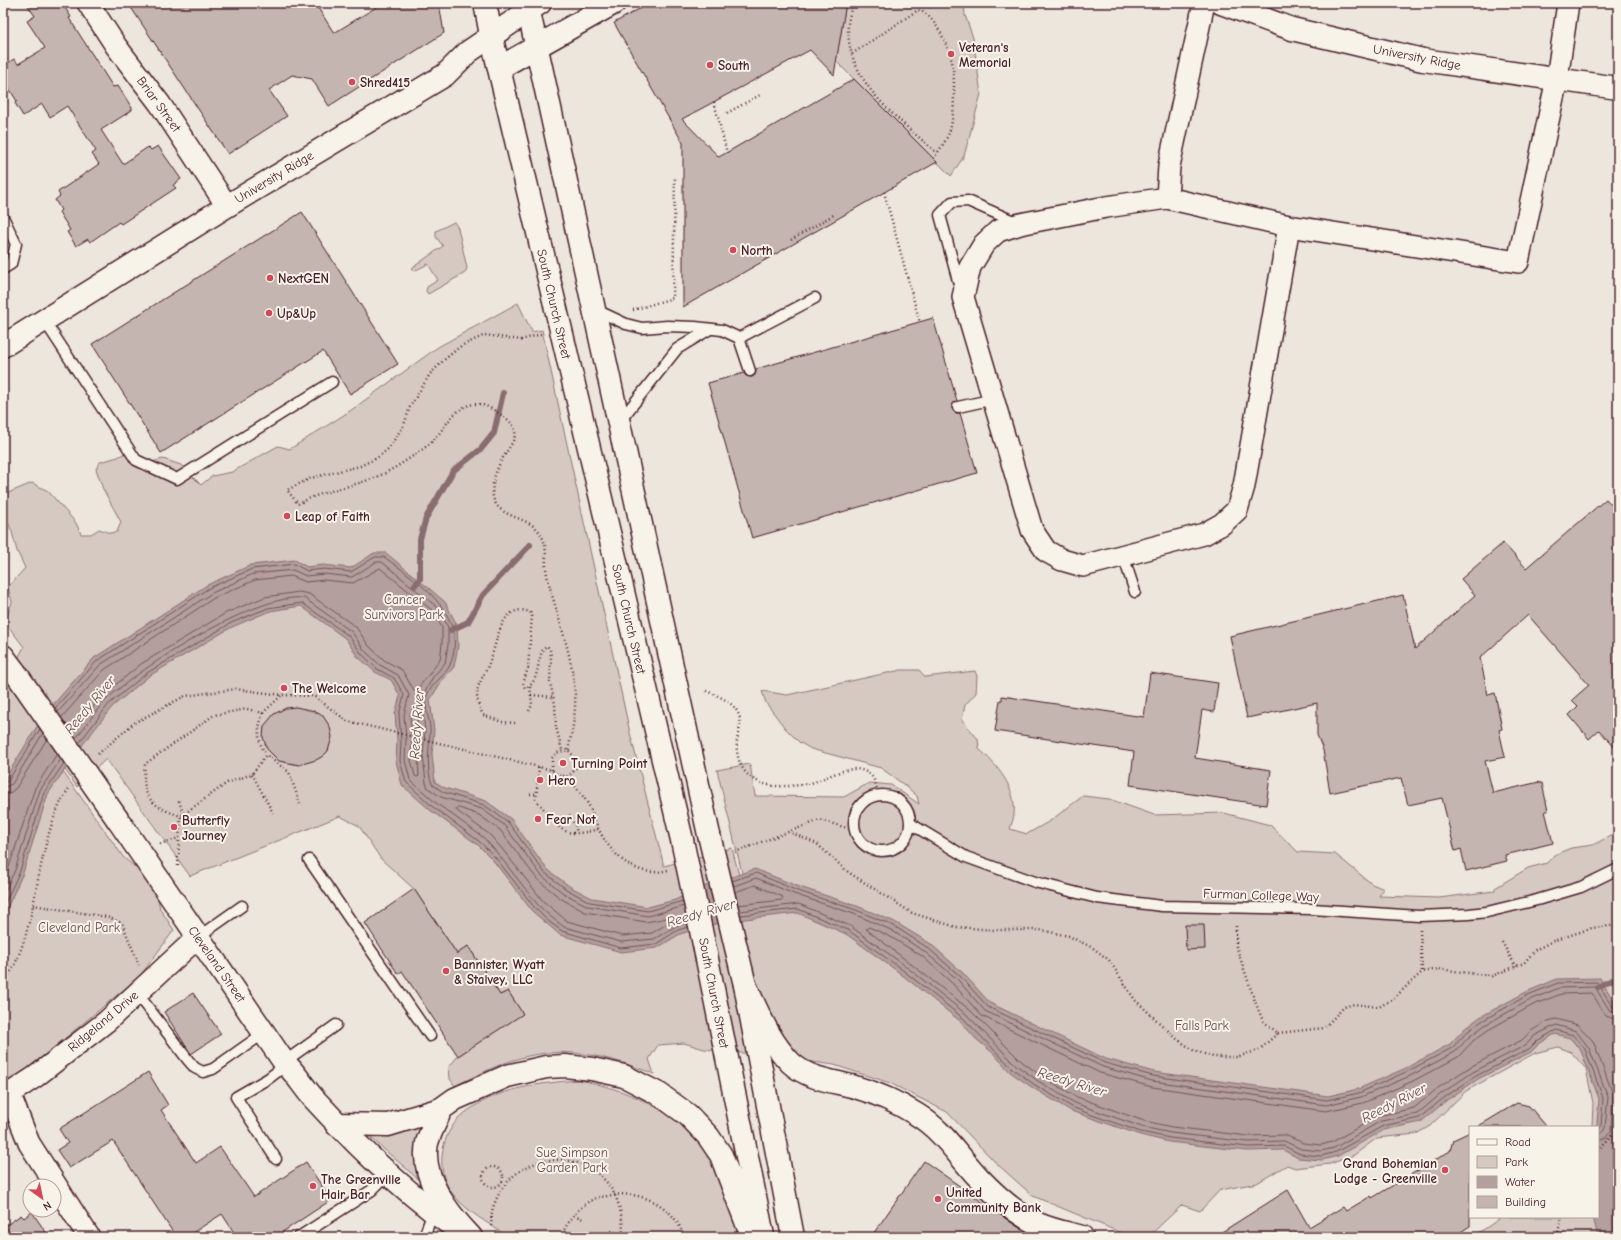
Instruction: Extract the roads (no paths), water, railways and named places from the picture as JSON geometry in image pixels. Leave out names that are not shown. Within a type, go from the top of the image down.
[{"type":"main road","name":"South Church Street","points":[[485,3],[491,35],[682,840],[763,1237]]},
{"type":"main road","points":[[499,68],[535,46],[614,3]]},
{"type":"main road","name":"University Ridge","points":[[1222,3],[1292,29],[1423,60],[1618,88]]},
{"type":"main road","name":"University Ridge","points":[[3,346],[227,206],[445,75],[468,52],[532,6]]},
{"type":"main road","points":[[532,6],[535,46],[709,835],[745,985],[793,1237]]},
{"type":"main road","name":"Cleveland Street","points":[[9,664],[264,1033],[314,1099],[336,1124],[433,1212],[470,1237]]},
{"type":"main road","points":[[745,985],[770,1037],[791,1062],[800,1070],[826,1081],[873,1093],[916,1114],[932,1124],[958,1151],[979,1178],[1018,1212],[1039,1224],[1082,1237]]},
{"type":"main road","points":[[336,1124],[388,1125],[441,1109],[455,1099],[507,1076],[546,1067],[565,1066],[592,1069],[624,1076],[665,1098],[688,1115],[708,1136],[721,1155],[752,1237]]},
{"type":"main road","points":[[441,1109],[427,1143],[426,1164],[432,1184],[457,1223],[470,1237]]},
{"type":"street","name":"Briar Street","points":[[88,3],[116,46],[160,104],[227,206]]},
{"type":"street","points":[[1167,198],[1169,166],[1204,3]]},
{"type":"street","points":[[1289,226],[1244,486],[1237,510],[1222,524],[1204,534],[1083,566],[1062,560],[1046,551],[1032,530],[963,297],[970,267],[984,244],[998,231],[1020,224],[1106,207],[1167,198],[1289,226],[1518,262],[1557,79],[1568,3]]},
{"type":"street","name":"Ridgeland Drive","points":[[6,1096],[107,1021],[198,937]]},
{"type":"street","points":[[6,1096],[29,1143],[89,1237]]},
{"type":"lane","points":[[963,297],[940,215],[952,202],[968,201],[1020,224]]},
{"type":"lane","points":[[3,217],[16,244],[11,264],[3,269]]},
{"type":"lane","points":[[739,338],[815,298]]},
{"type":"lane","points":[[594,309],[626,324],[642,328],[667,326],[722,330],[739,338],[750,371]]},
{"type":"lane","points":[[44,320],[136,460],[177,479],[332,382]]},
{"type":"lane","points":[[619,422],[677,349],[710,329]]},
{"type":"lane","points":[[958,407],[994,399]]},
{"type":"lane","points":[[1123,555],[1135,592]]},
{"type":"lane","points":[[879,794],[889,795],[898,799],[908,810],[911,824],[904,841],[898,847],[880,851],[864,845],[854,830],[856,811],[861,803],[870,797],[879,794]]},
{"type":"lane","name":"Furman College Way","points":[[911,824],[966,857],[1035,882],[1097,898],[1162,906],[1312,909],[1419,916],[1473,913],[1500,909],[1581,887],[1618,869]]},
{"type":"lane","points":[[309,860],[430,1036]]},
{"type":"lane","points":[[198,937],[242,906]]},
{"type":"lane","points":[[142,988],[188,1060],[195,1068],[203,1072],[213,1069],[264,1033]]},
{"type":"lane","points":[[276,1159],[236,1097],[269,1078],[286,1063],[336,1025]]},
{"type":"lane","points":[[299,1237],[372,1190],[389,1173]]},
{"type":"lane","points":[[424,1237],[433,1212]]},
{"type":"water","name":"Reedy River","points":[[374,553],[386,553],[445,602],[457,625],[458,646],[454,667],[441,682],[430,700],[434,730],[432,754],[435,782],[445,788],[486,801],[511,819],[547,869],[569,886],[592,898],[648,907],[675,900],[697,889],[755,869],[797,886],[857,906],[895,922],[931,944],[963,973],[990,1003],[1106,1059],[1154,1072],[1328,1096],[1358,1089],[1406,1068],[1450,1044],[1464,1029],[1480,1017],[1526,992],[1557,979],[1600,978],[1618,1008],[1618,1237],[1598,1237],[1593,1218],[1599,1218],[1599,1126],[1597,1126],[1597,1123],[1599,1099],[1581,1051],[1570,1038],[1555,1034],[1539,1044],[1531,1052],[1478,1079],[1447,1100],[1421,1122],[1384,1130],[1338,1156],[1322,1160],[1298,1158],[1283,1150],[1247,1151],[1169,1142],[1140,1135],[1071,1111],[1010,1072],[960,1021],[897,971],[846,934],[798,913],[745,919],[710,925],[680,934],[657,948],[621,952],[560,935],[532,911],[492,859],[478,845],[430,810],[402,785],[396,761],[397,740],[395,714],[400,696],[391,680],[375,672],[357,656],[346,639],[301,606],[270,611],[232,627],[149,676],[112,707],[77,752],[48,794],[23,873],[3,917],[3,782],[44,715],[94,658],[207,585],[251,565],[295,560],[307,567],[323,565],[351,568]]},
{"type":"waterway","points":[[414,586],[420,579],[420,539],[426,518],[453,471],[481,449],[494,433],[503,393]]},
{"type":"waterway","points":[[451,630],[468,622],[483,595],[530,545]]},
{"type":"waterway","points":[[1598,987],[1618,978]]},
{"type":"place","name":"Veteran's Memorial","points":[[951,54]]},
{"type":"place","name":"South","points":[[710,65]]},
{"type":"place","name":"Shred415","points":[[352,82]]},
{"type":"place","name":"North","points":[[733,250]]},
{"type":"place","name":"NextGEN","points":[[270,278]]},
{"type":"place","name":"Up&Up","points":[[269,313]]},
{"type":"place","name":"Leap of Faith","points":[[287,516]]},
{"type":"place","name":"The Welcome","points":[[284,688]]},
{"type":"place","name":"Turning Point","points":[[563,763]]},
{"type":"place","name":"Hero","points":[[540,780]]},
{"type":"place","name":"Fear Not","points":[[538,819]]},
{"type":"place","name":"Butterfly Journey","points":[[174,827]]},
{"type":"place","name":"Bannister, Wyatt & Stalvey, LLC","points":[[446,971]]},
{"type":"place","name":"Grand Bohemian Lodge - Greenville","points":[[1445,1170]]},
{"type":"place","name":"The Greenville Hair Bar","points":[[313,1186]]},
{"type":"place","name":"United Community Bank","points":[[938,1199]]},
{"type":"park label","name":"Cancer Survivors Park","points":[[404,606]]},
{"type":"park label","name":"Cleveland Park","points":[[79,927]]},
{"type":"park label","name":"Falls Park","points":[[1202,1025]]},
{"type":"park label","name":"Sue Simpson Garden Park","points":[[572,1160]]}]
